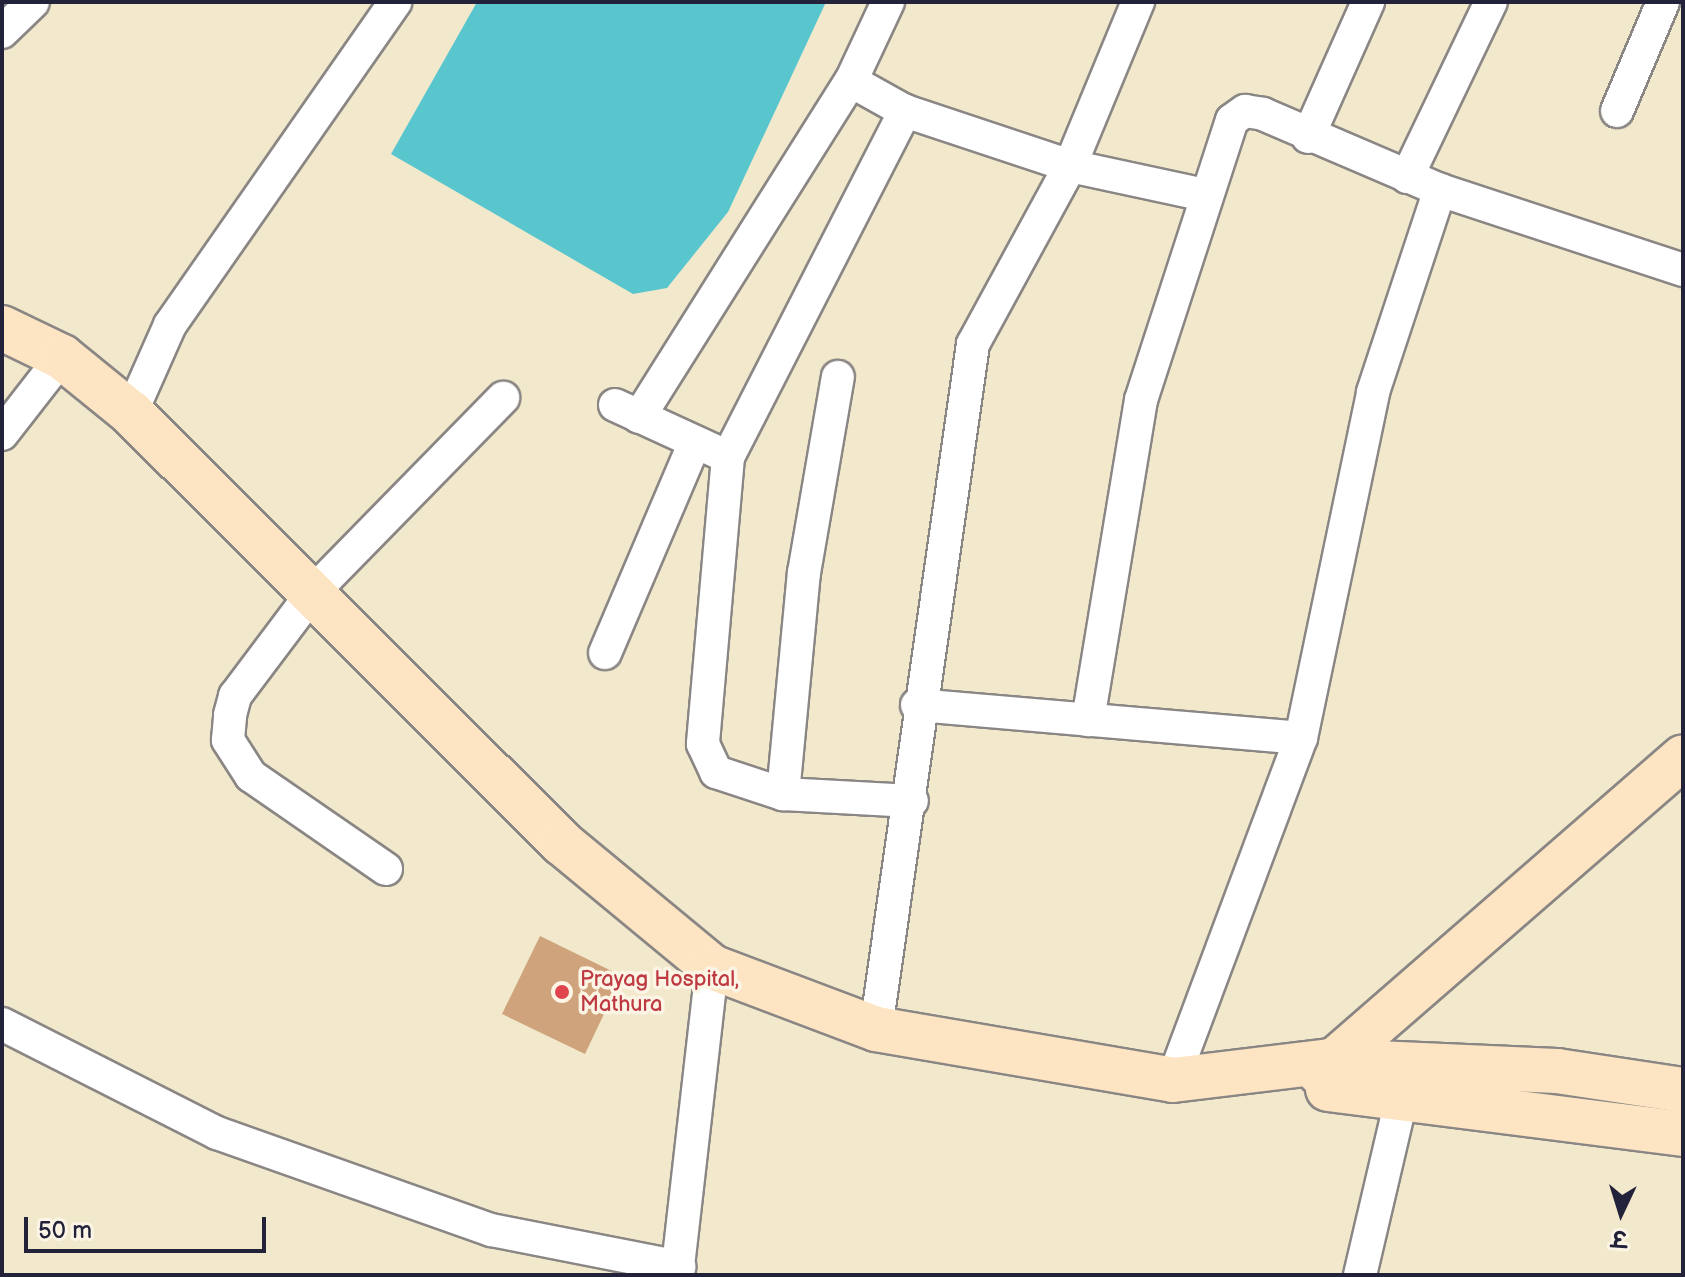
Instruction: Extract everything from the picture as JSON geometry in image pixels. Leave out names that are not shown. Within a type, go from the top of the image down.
[{"type":"main road","points":[[2,328],[62,357],[131,413],[562,843],[712,967],[876,1029],[1173,1080],[1235,1074],[1557,1071],[1683,1090]]},
{"type":"main road","points":[[1318,1074],[1683,757]]},
{"type":"main road","points":[[1318,1074],[1402,1096],[1683,1134]]},
{"type":"street","points":[[2,32],[33,2]]},
{"type":"street","points":[[131,413],[170,325],[395,2]]},
{"type":"street","points":[[728,457],[627,411],[851,81],[888,2]]},
{"type":"street","points":[[876,1029],[912,801],[917,705],[973,344],[1070,166],[1138,2]]},
{"type":"street","points":[[1308,137],[1368,2]]},
{"type":"street","points":[[1407,177],[1491,2]]},
{"type":"street","points":[[1617,111],[1663,2]]},
{"type":"street","points":[[851,81],[905,111],[1070,166],[1205,195]]},
{"type":"street","points":[[905,111],[728,457],[704,756],[716,772],[783,794],[912,801]]},
{"type":"street","points":[[1088,720],[1141,400],[1205,195],[1232,120],[1245,111],[1440,190],[1683,270]]},
{"type":"street","points":[[1173,1080],[1301,738],[1373,392],[1440,190]]},
{"type":"street","points":[[2,434],[62,357]]},
{"type":"street","points":[[783,794],[804,573],[838,377]]},
{"type":"street","points":[[386,869],[251,776],[228,740],[235,696],[313,592],[503,398]]},
{"type":"street","points":[[605,653],[695,442]]},
{"type":"street","points":[[917,705],[1301,738]]},
{"type":"street","points":[[2,1024],[217,1133],[491,1230],[678,1271],[712,967]]},
{"type":"street","points":[[1360,1275],[1402,1096]]},
{"type":"water","points":[[477,2],[826,2],[728,212],[667,288],[633,294],[391,154]]},
{"type":"building","points":[[540,936],[622,976],[585,1054],[502,1014]]},
{"type":"place","name":"Prayag Hospital, Mathura","points":[[562,992]]}]
